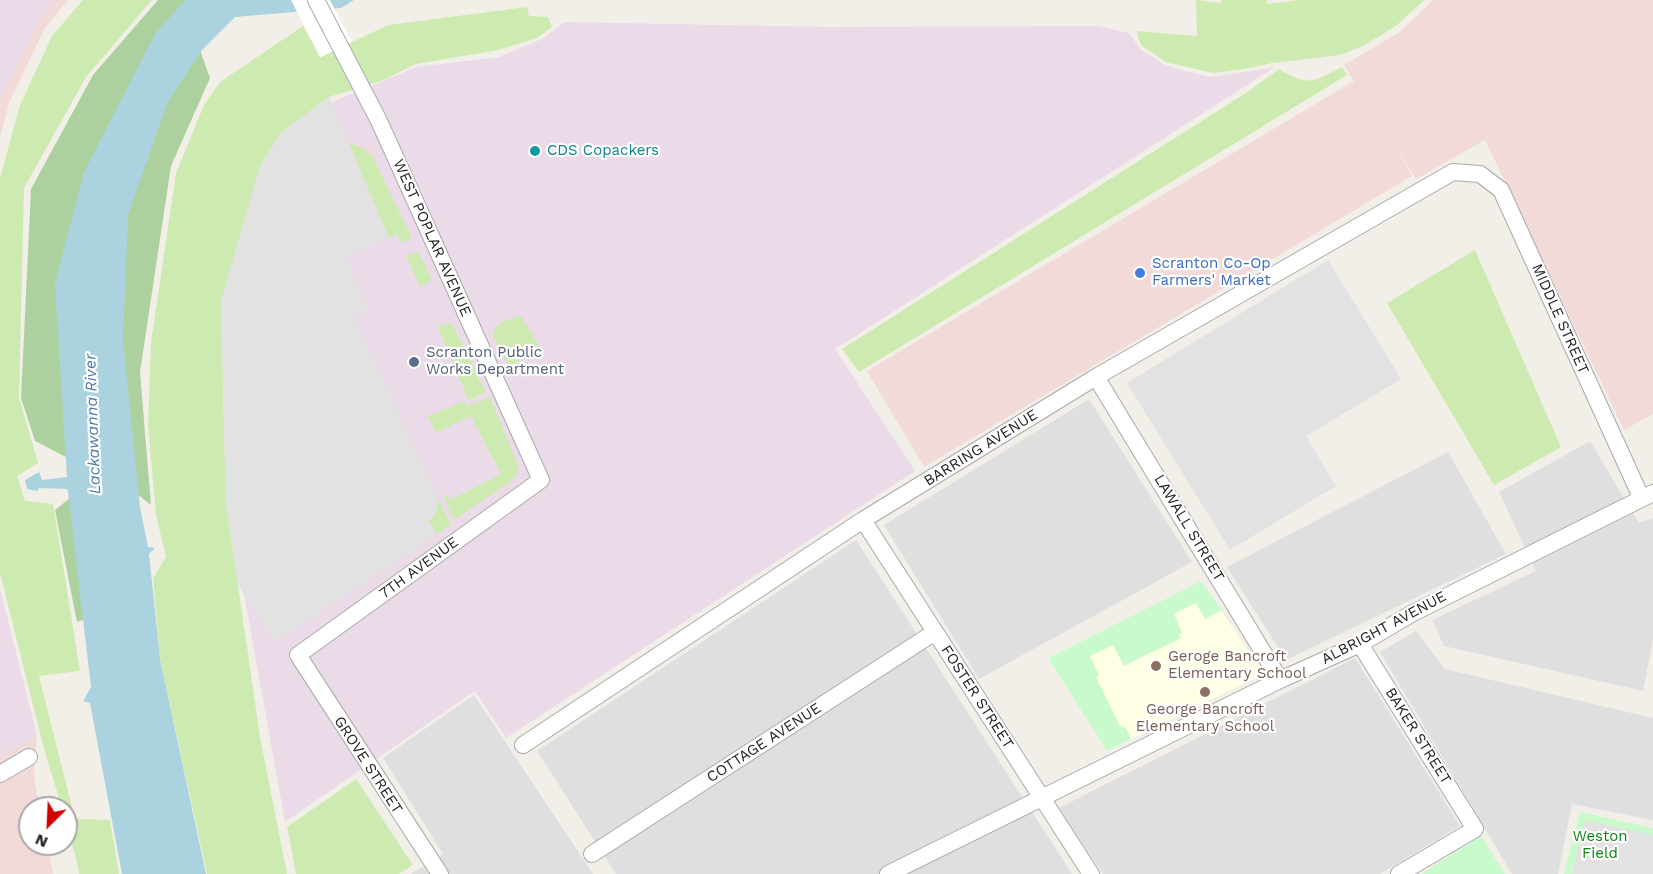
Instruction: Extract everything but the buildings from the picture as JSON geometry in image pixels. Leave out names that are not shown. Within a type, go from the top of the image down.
[{"type":"street","name":"WEST POPLAR AVENUE","points":[[316,0],[379,121],[541,480]]},
{"type":"street","name":"BARRING AVENUE","points":[[523,745],[863,520],[1096,377],[1453,172]]},
{"type":"street","name":"MIDDLE STREET","points":[[1453,172],[1480,174],[1501,190],[1647,495]]},
{"type":"street","name":"LAWALL STREET","points":[[1096,377],[1280,680]]},
{"type":"street","name":"7TH AVENUE","points":[[298,655],[541,480]]},
{"type":"street","name":"ALBRIGHT AVENUE","points":[[888,874],[1043,800],[1280,680],[1360,644],[1413,613],[1647,495]]},
{"type":"street","name":"FOSTER STREET","points":[[863,520],[1091,874]]},
{"type":"street","name":"COTTAGE AVENUE","points":[[592,854],[935,632]]},
{"type":"street","name":"BAKER STREET","points":[[1360,644],[1475,829],[1399,874]]},
{"type":"street","name":"GROVE STREET","points":[[298,655],[440,874]]},
{"type":"street","points":[[0,774],[29,758]]},
{"type":"shaded area","points":[[0,0],[68,0],[45,28],[9,103],[0,138]]},
{"type":"shaded area","points":[[0,0],[54,0],[40,18],[0,101]]},
{"type":"shaded area","points":[[1433,0],[1653,0],[1653,414],[1624,430],[1485,140],[1416,179],[1395,145],[1412,176],[924,467],[867,371],[1354,81],[1344,65],[1400,32]]},
{"type":"shaded area","points":[[565,22],[829,27],[1098,26],[1129,33],[1141,50],[1165,65],[1188,72],[1211,77],[1275,67],[835,349],[915,471],[506,738],[475,691],[285,822],[242,583],[327,104],[417,67],[499,57],[542,39]],"holes":[[[355,144],[372,155],[401,243],[397,234]],[[451,322],[486,392],[470,401],[439,327]],[[465,402],[519,468],[514,479],[454,519],[447,496],[450,500],[501,474]]]},
{"type":"shaded area","points":[[329,97],[389,238],[345,257],[368,309],[353,317],[439,500],[436,512],[429,521],[437,534],[274,643],[238,585],[226,503],[221,301],[260,166],[281,133]]},
{"type":"shaded area","points":[[1328,260],[1401,379],[1306,436],[1336,486],[1230,550],[1127,383]]},
{"type":"shaded area","points":[[1089,399],[1192,562],[979,679],[884,525]]},
{"type":"shaded area","points":[[1590,441],[1639,523],[1653,518],[1653,639],[1643,691],[1444,646],[1432,620],[1536,571],[1499,492]]},
{"type":"shaded area","points":[[1448,452],[1506,554],[1286,660],[1227,567]]},
{"type":"shaded area","points":[[856,540],[1072,874],[616,874],[537,751]]},
{"type":"shaded area","name":"Geroge Bancroft Elementary School","points":[[1201,581],[1264,674],[1107,751],[1048,658]]},
{"type":"shaded area","points":[[0,589],[37,736],[34,777],[38,796],[18,796],[18,856],[49,856],[53,874],[0,874]]},
{"type":"shaded area","points":[[0,589],[37,736],[0,758]]},
{"type":"shaded area","points":[[1416,631],[1445,669],[1653,718],[1653,820],[1572,804],[1558,874],[1512,874],[1380,652]]},
{"type":"shaded area","points":[[1355,658],[1460,826],[1380,874],[1103,874],[1059,808]]},
{"type":"shaded area","points":[[474,695],[593,874],[411,874],[443,854],[383,758]]},
{"type":"shaded area","name":"Weston Field","points":[[1585,820],[1653,835],[1653,874],[1572,874]]},
{"type":"green space","points":[[83,0],[152,0],[86,77],[24,188],[19,397],[38,463],[17,476],[25,501],[53,504],[80,671],[39,676],[69,796],[58,796],[44,749],[0,573],[0,178],[20,105],[52,36]]},
{"type":"green space","points":[[158,0],[215,0],[191,25],[210,78],[171,166],[140,372],[151,505],[137,494],[35,441],[21,398],[31,189],[93,75]]},
{"type":"green space","points":[[1196,0],[1221,3],[1222,0],[1267,0],[1267,4],[1300,0],[1424,0],[1397,25],[1365,45],[1340,55],[1213,73],[1166,62],[1141,45],[1136,31],[1197,36]]},
{"type":"green space","points":[[527,7],[529,16],[548,17],[552,27],[537,38],[498,50],[416,64],[381,81],[329,97],[281,133],[221,301],[226,503],[260,737],[287,874],[207,874],[160,659],[153,578],[166,557],[156,515],[148,425],[151,343],[176,173],[204,105],[220,82],[303,26],[321,57],[388,25]]},
{"type":"green space","points":[[1342,67],[1347,75],[859,372],[842,349],[1246,93],[1279,69],[1297,78],[1311,80]]},
{"type":"green space","points":[[349,143],[363,148],[372,155],[412,238],[401,243],[397,234],[389,238]]},
{"type":"green space","points":[[1475,250],[1561,447],[1494,485],[1387,303]]},
{"type":"green space","points":[[418,251],[432,280],[420,287],[406,256]]},
{"type":"green space","points":[[521,316],[540,348],[509,367],[492,335],[500,324]]},
{"type":"green space","points":[[451,322],[486,392],[469,401],[438,327]]},
{"type":"green space","points":[[490,397],[519,468],[514,479],[454,520],[444,497],[447,495],[450,500],[501,474],[471,416],[436,433],[428,416],[464,401],[468,406]]},
{"type":"green space","points":[[70,498],[93,616],[77,622],[55,510]]},
{"type":"green space","points":[[439,500],[451,524],[437,534],[429,521],[433,518]]},
{"type":"green space","points":[[1201,581],[1222,610],[1205,619],[1196,603],[1174,614],[1182,633],[1179,635],[1181,638],[1124,666],[1113,645],[1090,656],[1099,675],[1096,677],[1120,726],[1126,728],[1131,739],[1107,751],[1048,658]]},
{"type":"green space","points":[[356,779],[413,865],[399,874],[296,874],[287,827]]},
{"type":"green space","name":"Weston Field","points":[[1580,812],[1653,828],[1653,874],[1564,874]]},
{"type":"green space","points":[[78,819],[110,820],[119,874],[79,874],[76,858],[78,856]]},
{"type":"green space","points":[[1481,836],[1505,874],[1421,874]]},
{"type":"water","name":"Lackawanna River","points":[[185,0],[354,0],[341,8],[235,17],[201,51],[168,101],[128,215],[123,341],[140,507],[148,547],[155,548],[149,554],[160,659],[206,874],[122,874],[90,703],[83,701],[91,687],[68,492],[67,489],[39,488],[37,491],[27,489],[25,480],[39,472],[42,480],[67,477],[55,284],[84,172],[155,34]]},
{"type":"pier","points":[[291,0],[330,0],[352,42],[320,57]]},
{"type":"place","name":"CDS Copackers","points":[[535,151]]},
{"type":"place","name":"Scranton Co-Op Farmers' Market","points":[[1140,273]]},
{"type":"place","name":"Scranton Public Works Department","points":[[414,362]]},
{"type":"place","name":"Geroge Bancroft Elementary School","points":[[1156,666]]},
{"type":"place","name":"George Bancroft Elementary School","points":[[1205,692]]}]
